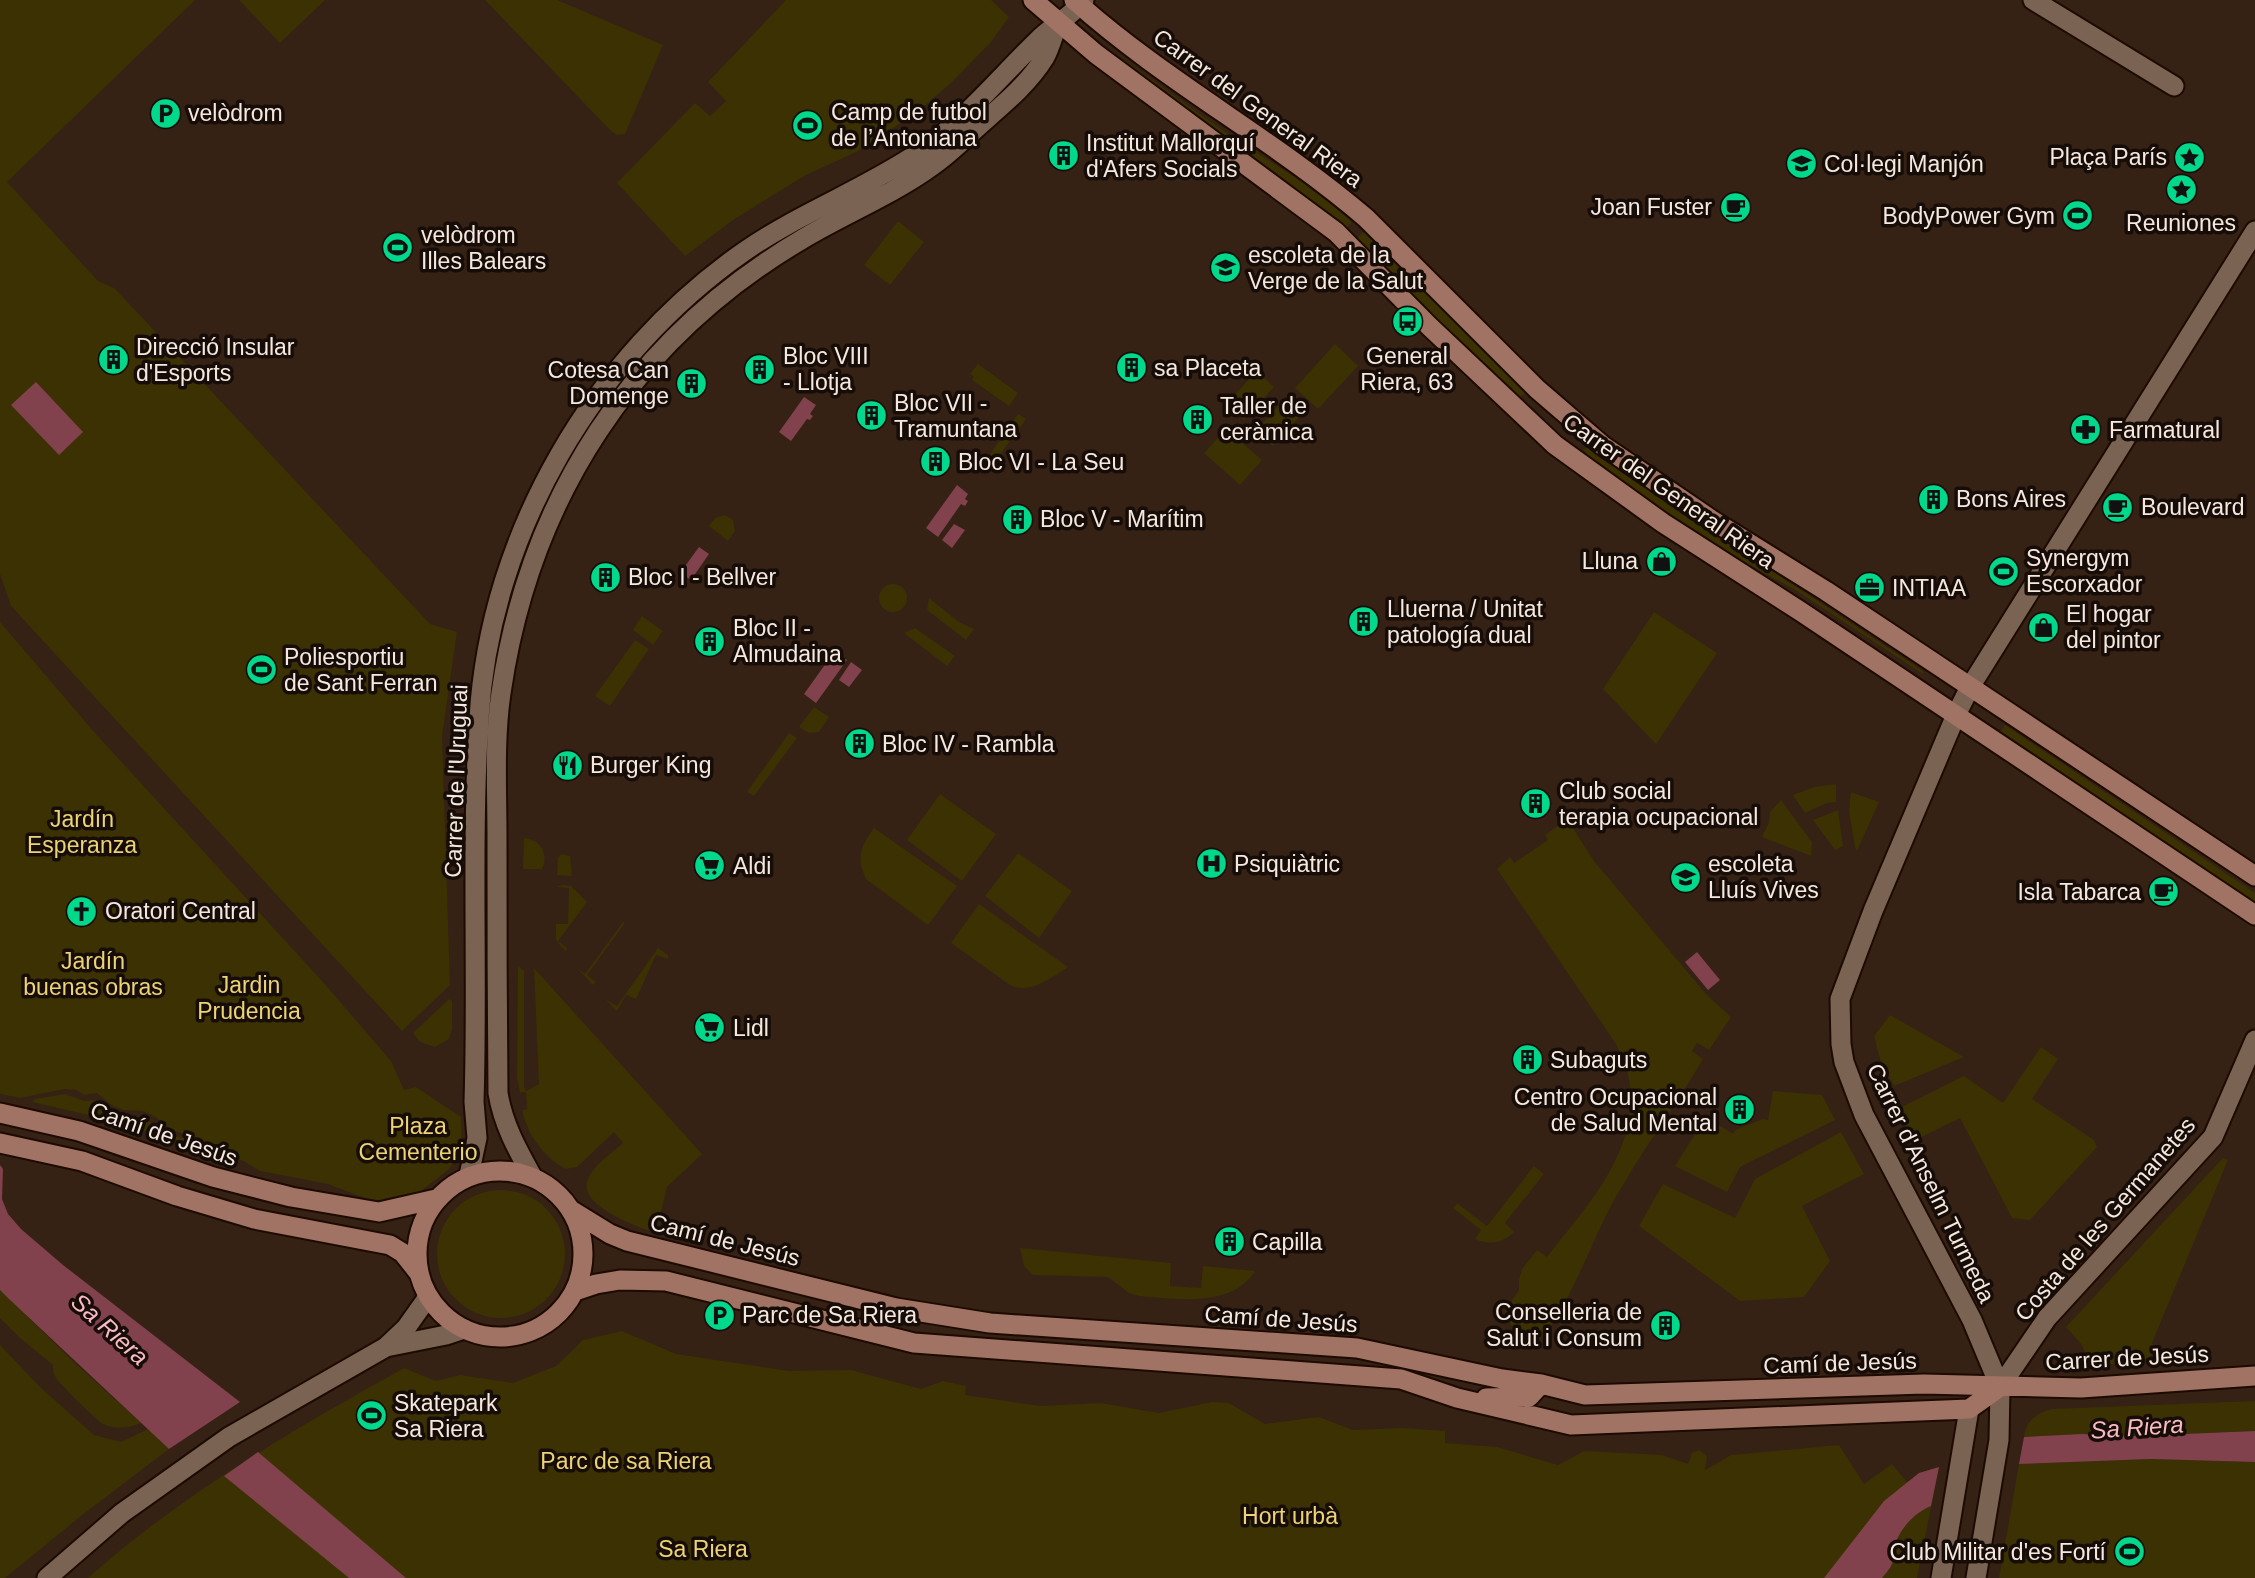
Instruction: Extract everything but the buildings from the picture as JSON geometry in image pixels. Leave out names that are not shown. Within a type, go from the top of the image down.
[{"type":"main road","name":"Carrer del General Riera","points":[[1033,0],[1096,54],[1336,232],[1429,326],[1555,445],[1663,523],[2255,915]]},
{"type":"main road","name":"Carrer del General Riera","points":[[1079,2],[1194,92],[1340,196],[1366,218],[1537,389],[1602,445],[2255,876]]},
{"type":"main road","name":"Camí de Jesús","points":[[0,1114],[79,1131],[213,1177],[291,1198],[379,1212],[436,1199]]},
{"type":"main road","points":[[0,1143],[82,1161],[177,1196],[254,1219],[390,1245],[403,1253],[418,1272],[429,1297],[444,1315],[476,1334],[501,1336],[528,1332],[540,1328],[561,1312],[575,1291],[584,1258],[583,1241],[571,1210],[554,1191],[532,1177],[492,1170],[469,1175],[436,1199],[419,1230],[416,1250],[418,1272]]},
{"type":"main road","name":"Camí de Jesús","points":[[571,1210],[610,1234],[627,1241],[896,1308],[990,1323],[1357,1348],[1585,1395],[1924,1384],[2000,1387]]},
{"type":"main road","points":[[575,1291],[620,1280],[666,1281],[914,1343],[1401,1379],[1457,1398],[1571,1425],[1969,1409],[2000,1387]]},
{"type":"main road","name":"Carrer de Jesús","points":[[2000,1387],[2081,1388],[2255,1376]]},
{"type":"main road","points":[[1457,1398],[1529,1397],[1541,1384]]},
{"type":"street","points":[[2033,0],[2174,86]]},
{"type":"street","points":[[1059,22],[1079,2]]},
{"type":"street","name":"Carrer de l'Uruguai","points":[[469,1175],[477,1138],[474,1102],[479,716],[494,620],[502,590],[524,528],[546,479],[603,387],[648,336],[698,288],[746,250],[917,153],[983,99],[1039,39],[1059,22]]},
{"type":"street","name":"Carrer de l'Uruguai","points":[[532,1177],[513,1143],[503,1117],[498,1093],[498,720],[500,694],[517,610],[532,562],[552,514],[576,466],[603,423],[643,371],[682,329],[741,278],[774,256],[933,166],[1018,91],[1045,56],[1059,22]]},
{"type":"street","name":"Carrer d'Anselm Turmeda","points":[[2000,1387],[1972,1320],[1864,1115],[1840,1044],[1840,999],[1876,904],[1970,687],[2255,231]]},
{"type":"street","name":"Costa de les Germanetes","points":[[2000,1387],[2048,1318],[2213,1137],[2255,1040]]},
{"type":"street","points":[[47,1578],[122,1513],[229,1437],[386,1347],[406,1328],[429,1297]]},
{"type":"street","points":[[386,1347],[464,1329]]},
{"type":"street","points":[[1976,1578],[1999,1440],[2000,1387]]},
{"type":"street","points":[[1941,1578],[1969,1409]]},
{"type":"green space","name":"Poliesportiu de Sant Ferran","points":[[0,0],[195,0],[7,182],[98,281],[119,293],[430,624],[457,632],[442,736],[450,985],[402,1031],[11,606],[0,574]]},
{"type":"green space","points":[[239,0],[325,0],[280,43]]},
{"type":"green space","points":[[485,0],[557,0],[663,45],[625,134],[617,135],[612,132]]},
{"type":"green space","points":[[786,0],[991,0],[1009,17],[991,42],[951,83],[916,113],[856,152],[804,176],[733,220],[685,256],[617,183],[695,103],[710,116],[726,101],[708,82]]},
{"type":"green space","points":[[1120,57],[1232,137],[1312,188],[1352,222],[1345,229],[1295,189],[1118,60]]},
{"type":"green space","points":[[898,221],[924,242],[890,285],[864,265]]},
{"type":"green space","points":[[1363,232],[1525,393],[1517,400],[1356,239]]},
{"type":"green space","points":[[1335,344],[1358,366],[1318,409],[1295,388]]},
{"type":"green space","points":[[978,364],[1018,393],[1009,406],[972,380],[974,377],[970,374]]},
{"type":"green space","points":[[1256,371],[1274,387],[1244,420],[1227,404]]},
{"type":"green space","points":[[1285,399],[1302,414],[1273,446],[1256,430]]},
{"type":"green space","points":[[1018,414],[1026,419],[991,467],[984,463]]},
{"type":"green space","points":[[1226,429],[1262,460],[1240,485],[1204,453]]},
{"type":"green space","points":[[1587,447],[1924,672],[1923,674],[1797,591],[1728,553],[1595,465],[1584,450]]},
{"type":"green space","points":[[725,515],[733,520],[735,531],[728,541],[709,526],[715,518]]},
{"type":"green space","points":[[893,584],[903,588],[907,598],[903,608],[893,612],[883,608],[879,598],[883,588]]},
{"type":"green space","points":[[929,598],[959,622],[974,629],[966,640],[927,610]]},
{"type":"green space","points":[[1654,612],[1717,653],[1656,744],[1603,689]]},
{"type":"green space","points":[[642,616],[663,631],[653,645],[633,630]]},
{"type":"green space","points":[[0,622],[95,733],[323,982],[391,1061],[404,1090],[416,1087],[461,1117],[462,1152],[448,1170],[417,1194],[380,1204],[328,1184],[260,1171],[244,1161],[207,1151],[192,1136],[173,1131],[143,1111],[124,1110],[113,1106],[97,1093],[84,1095],[76,1090],[65,1089],[20,1098],[0,1094]]},
{"type":"green space","points":[[915,628],[955,656],[947,666],[904,633]]},
{"type":"green space","points":[[635,640],[649,649],[610,706],[595,696]]},
{"type":"green space","points":[[814,707],[829,717],[819,732],[809,733],[799,727]]},
{"type":"green space","points":[[2005,725],[2255,893],[2255,904],[1999,734]]},
{"type":"green space","points":[[789,733],[797,738],[754,796],[747,792]]},
{"type":"green space","points":[[1836,784],[1836,802],[1805,813],[1793,795],[1814,787]]},
{"type":"green space","points":[[1851,792],[1879,802],[1857,851],[1849,811]]},
{"type":"green space","points":[[940,794],[996,834],[962,881],[907,840]]},
{"type":"green space","points":[[1781,800],[1812,842],[1811,856],[1762,837],[1770,812]]},
{"type":"green space","points":[[1838,810],[1843,846],[1835,850],[1813,820]]},
{"type":"green space","points":[[1567,819],[1594,861],[1706,994],[1731,1017],[1709,1050],[1697,1043],[1692,1051],[1703,1059],[1617,1196],[1553,1323],[1541,1338],[1529,1342],[1515,1332],[1505,1310],[1519,1290],[1522,1269],[1537,1250],[1547,1257],[1592,1199],[1617,1157],[1630,1110],[1629,1079],[1616,1044],[1497,869],[1510,857],[1514,863],[1548,840],[1545,835]]},
{"type":"green space","points":[[874,828],[957,886],[928,925],[866,879],[860,859],[865,841]]},
{"type":"green space","points":[[524,838],[535,841],[542,849],[545,858],[542,869],[523,869]]},
{"type":"green space","points":[[1018,853],[1072,891],[1039,938],[985,896]]},
{"type":"green space","points":[[561,854],[570,856],[572,876],[557,875],[558,858]]},
{"type":"green space","points":[[571,886],[587,902],[558,941],[567,948],[566,952],[556,940],[556,924],[568,924],[569,888],[556,887]]},
{"type":"green space","points":[[979,904],[1068,967],[1032,987],[1017,988],[1010,985],[951,943]]},
{"type":"green space","points":[[623,922],[625,923],[587,975],[596,982],[593,985],[576,967],[585,974]]},
{"type":"green space","points":[[658,948],[668,955],[668,959],[656,955],[636,999],[626,995],[617,1011],[605,999],[617,1006]]},
{"type":"green space","points":[[518,966],[524,971],[526,1091],[539,1084],[534,968],[702,1154],[667,1187],[656,1233],[611,1214],[591,1198],[587,1189],[588,1179],[594,1168],[623,1143],[614,1132],[577,1167],[566,1169],[543,1152],[532,1136],[522,1110],[527,1109],[526,1092],[520,1092],[517,1078]]},
{"type":"green space","points":[[449,999],[452,1001],[452,1029],[449,1039],[435,1047],[420,1042],[413,1033]]},
{"type":"green space","points":[[1890,1015],[1964,1057],[1894,1086],[1880,1059],[1874,1036]]},
{"type":"green space","points":[[2041,1047],[2058,1059],[2032,1099],[2094,1140],[2097,1147],[2030,1220],[2012,1218],[1960,1118],[1911,1142],[1896,1110],[1964,1076],[2003,1103]]},
{"type":"green space","points":[[1773,1091],[1822,1095],[1835,1120],[1740,1167],[1727,1192],[1675,1166],[1706,1117],[1733,1134],[1735,1130],[1763,1119],[1768,1120]]},
{"type":"green space","points":[[65,1094],[84,1101],[98,1100],[114,1112],[143,1117],[167,1134],[187,1139],[198,1147],[97,1117],[32,1102],[35,1099]]},
{"type":"green space","points":[[1841,1132],[1864,1174],[1802,1206],[1830,1261],[1804,1297],[1740,1301],[1639,1226],[1663,1184],[1735,1218],[1755,1179]]},
{"type":"green space","points":[[2223,1158],[2228,1160],[2152,1343],[2158,1351],[2143,1361],[2090,1366],[2082,1345],[2066,1327]]},
{"type":"green space","points":[[1534,1166],[1544,1174],[1505,1223],[1514,1232],[1496,1242],[1475,1239],[1481,1230],[1453,1208],[1457,1203],[1487,1226]]},
{"type":"green space","points":[[501,1190],[526,1195],[546,1209],[560,1229],[565,1254],[560,1279],[546,1299],[526,1313],[501,1318],[476,1313],[456,1299],[442,1279],[437,1254],[442,1229],[456,1209],[476,1195]]},
{"type":"green space","points":[[1020,1248],[1171,1263],[1170,1286],[1201,1288],[1203,1266],[1255,1271],[1245,1283],[1218,1296],[1186,1299],[1139,1296],[1129,1293],[1108,1277],[1033,1275],[1024,1266]]},
{"type":"green space","points":[[0,1290],[141,1423],[122,1428],[108,1426],[86,1409],[58,1380],[53,1365],[0,1318]]},
{"type":"green space","name":"Parc de sa Riera","points":[[622,1331],[676,1354],[789,1371],[851,1370],[921,1389],[943,1381],[966,1386],[965,1395],[1041,1406],[1101,1403],[1159,1413],[1212,1402],[1229,1403],[1265,1424],[1319,1417],[1353,1430],[1403,1428],[1445,1431],[1445,1443],[1497,1447],[1558,1465],[1584,1451],[1662,1455],[1688,1464],[1692,1453],[1699,1450],[1707,1456],[1705,1470],[1731,1455],[1839,1445],[1864,1484],[1892,1464],[1907,1482],[1919,1473],[1939,1467],[1917,1578],[88,1578],[162,1518],[240,1464],[404,1368],[436,1381],[460,1375],[513,1383],[556,1366],[583,1340]]},
{"type":"green space","points":[[0,1345],[41,1388],[94,1435],[121,1442],[148,1429],[169,1449],[5,1578],[0,1578]]},
{"type":"green space","points":[[2255,1401],[2255,1431],[2024,1437],[2033,1418],[2052,1409]]},
{"type":"green space","name":"Club Militar d'es Fortí","points":[[2151,1459],[2255,1462],[2255,1578],[1999,1578],[2019,1464]]},
{"type":"water","points":[[36,382],[83,432],[59,455],[11,405]]},
{"type":"water","points":[[804,397],[816,405],[810,414],[813,416],[810,420],[807,419],[791,441],[779,432]]},
{"type":"water","points":[[957,485],[968,494],[965,499],[968,501],[965,506],[961,504],[938,537],[926,528]]},
{"type":"water","points":[[954,524],[965,530],[952,548],[942,540]]},
{"type":"water","points":[[699,547],[709,554],[691,580],[680,573]]},
{"type":"water","points":[[834,652],[847,660],[816,703],[804,694]]},
{"type":"water","points":[[851,662],[862,670],[849,687],[839,680]]},
{"type":"water","points":[[1697,952],[1720,980],[1708,990],[1685,962]]},
{"type":"water","name":"Sa Riera","points":[[0,1165],[3,1169],[2,1199],[8,1214],[21,1229],[63,1265],[240,1402],[169,1449],[9,1299],[0,1290]]},
{"type":"water","points":[[2255,1431],[2255,1462],[2151,1459],[2019,1464],[2024,1437]]},
{"type":"water","points":[[258,1452],[406,1578],[349,1578],[224,1476]]},
{"type":"water","points":[[1939,1467],[1931,1506],[1915,1516],[1902,1530],[1895,1545],[1892,1564],[1882,1578],[1824,1578],[1884,1501],[1919,1473]]},
{"type":"place","name":"velòdrom","points":[[165,113]]},
{"type":"place","name":"Camp de futbol de l’Antoniana","points":[[808,125]]},
{"type":"place","name":"Institut Mallorquí d'Afers Socials","points":[[1063,156]]},
{"type":"place","name":"Plaça París","points":[[2190,157]]},
{"type":"place","name":"Col·legi Manjón","points":[[1801,164]]},
{"type":"place","name":"Reuniones","points":[[2181,189]]},
{"type":"place","name":"Joan Fuster","points":[[1735,207]]},
{"type":"place","name":"BodyPower Gym","points":[[2078,216]]},
{"type":"place","name":"velòdrom Illes Balears","points":[[398,248]]},
{"type":"place","name":"escoleta de la Verge de la Salut","points":[[1225,268]]},
{"type":"place","name":"General Riera, 63","points":[[1407,322]]},
{"type":"place","name":"Direcció Insular d'Esports","points":[[113,360]]},
{"type":"place","name":"sa Placeta","points":[[1131,368]]},
{"type":"place","name":"Bloc VIII - Llotja","points":[[760,369]]},
{"type":"place","name":"Cotesa Can Domenge","points":[[692,383]]},
{"type":"place","name":"Bloc VII - Tramuntana","points":[[871,416]]},
{"type":"place","name":"Taller de ceràmica","points":[[1197,419]]},
{"type":"place","name":"Farmatural","points":[[2086,430]]},
{"type":"place","name":"Bloc VI - La Seu","points":[[935,462]]},
{"type":"place","name":"Bons Aires","points":[[1933,499]]},
{"type":"place","name":"Boulevard","points":[[2118,507]]},
{"type":"place","name":"Bloc V - Marítim","points":[[1017,519]]},
{"type":"place","name":"Lluna","points":[[1661,561]]},
{"type":"place","name":"Synergym Escorxador","points":[[2003,571]]},
{"type":"place","name":"Bloc I - Bellver","points":[[605,577]]},
{"type":"place","name":"INTIAA","points":[[1869,588]]},
{"type":"place","name":"Lluerna / Unitat patología dual","points":[[1364,622]]},
{"type":"place","name":"El hogar del pintor","points":[[2043,627]]},
{"type":"place","name":"Bloc II - Almudaina","points":[[710,641]]},
{"type":"place","name":"Poliesportiu de Sant Ferran","points":[[261,670]]},
{"type":"place","name":"Bloc IV - Rambla","points":[[859,744]]},
{"type":"place","name":"Burger King","points":[[567,765]]},
{"type":"place","name":"Club social terapia ocupacional","points":[[1536,804]]},
{"type":"place","name":"Psiquiàtric","points":[[1211,864]]},
{"type":"place","name":"Aldi","points":[[710,866]]},
{"type":"place","name":"escoleta Lluís Vives","points":[[1685,877]]},
{"type":"place","name":"Isla Tabarca","points":[[2164,892]]},
{"type":"place","name":"Oratori Central","points":[[82,911]]},
{"type":"place","name":"Lidl","points":[[710,1028]]},
{"type":"place","name":"Subaguts","points":[[1527,1060]]},
{"type":"place","name":"Centro Ocupacional de Salud Mental","points":[[1740,1110]]},
{"type":"place","name":"Capilla","points":[[1229,1242]]},
{"type":"place","name":"Parc de Sa Riera","points":[[719,1315]]},
{"type":"place","name":"Conselleria de Salut i Consum","points":[[1665,1325]]},
{"type":"place","name":"Skatepark Sa Riera","points":[[371,1416]]},
{"type":"place","name":"Club Militar d'es Fortí","points":[[2129,1552]]},
{"type":"park label","name":"Jardín Esperanza","points":[[82,832]]},
{"type":"park label","name":"Jardín buenas obras","points":[[93,974]]},
{"type":"park label","name":"Jardin Prudencia","points":[[249,998]]},
{"type":"park label","name":"Plaza Cementerio","points":[[418,1139]]},
{"type":"park label","name":"Hort urbà","points":[[1290,1516]]}]
